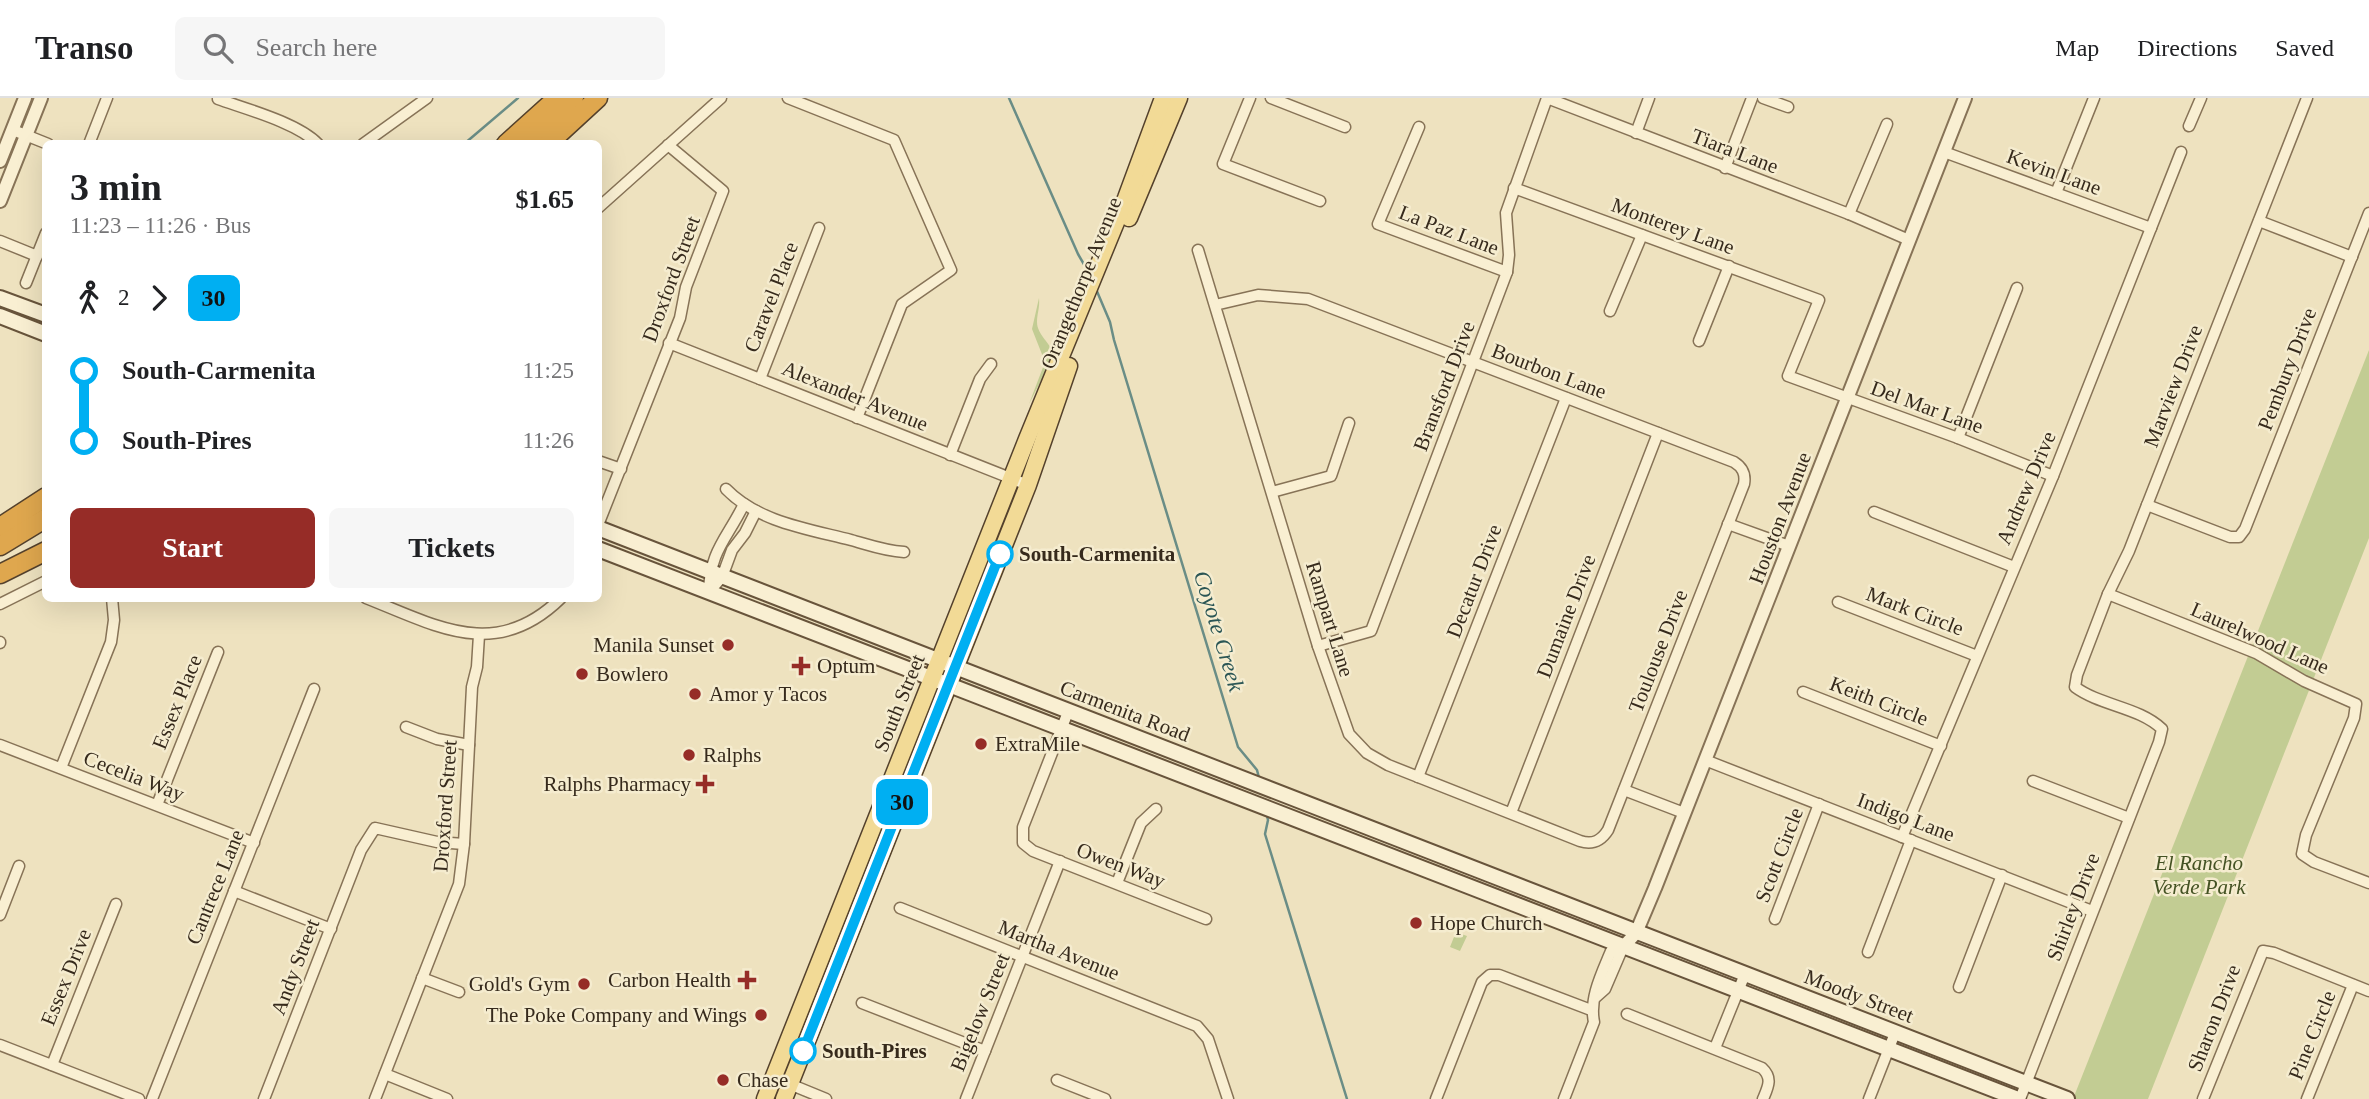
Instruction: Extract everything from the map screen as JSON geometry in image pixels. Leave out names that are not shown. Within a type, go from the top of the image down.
[{"type":"highway","points":[[510,140],[556,98]]},
{"type":"highway","points":[[529,140],[574,98]]},
{"type":"highway","points":[[540,140],[586,98]]},
{"type":"highway","points":[[552,140],[598,98]]},
{"type":"highway","points":[[0,527],[42,500]]},
{"type":"highway","points":[[0,546],[42,520]]},
{"type":"highway","points":[[0,557],[42,532]]},
{"type":"highway","points":[[0,574],[42,553]]},
{"type":"main road","name":"Orangethorpe Avenue","points":[[1011,479],[1067,358],[1118,230],[1163,98]]},
{"type":"main road","name":"Orangethorpe Avenue","points":[[1118,230],[1145,184],[1179,98]]},
{"type":"main road","points":[[0,298],[42,314]]},
{"type":"main road","points":[[0,316],[42,332]]},
{"type":"main road","name":"Orangethorpe Avenue","points":[[1028,485],[1067,358]]},
{"type":"main road","name":"South Street","points":[[765,1099],[1011,479]]},
{"type":"main road","name":"South Street","points":[[787,1092],[1028,485]]},
{"type":"main road","name":"Carmenita Road","points":[[602,528],[1636,933]]},
{"type":"main road","name":"Carmenita Road","points":[[602,551],[1623,947]]},
{"type":"main road","name":"Moody Street","points":[[1636,933],[2067,1099]]},
{"type":"main road","name":"Moody Street","points":[[1623,947],[2019,1099]]},
{"type":"street","points":[[0,161],[25,98]]},
{"type":"street","points":[[0,201],[41,98]]},
{"type":"street","points":[[91,140],[107,98]]},
{"type":"street","points":[[602,204],[720,98]]},
{"type":"street","points":[[788,98],[894,141],[951,270],[902,304],[857,418]]},
{"type":"street","points":[[1250,98],[1223,164],[1320,201]]},
{"type":"street","points":[[1271,98],[1345,127]]},
{"type":"street","name":"Tiara Lane","points":[[1547,98],[1849,214],[1909,240]]},
{"type":"street","name":"Bransford Drive","points":[[1318,646],[1371,631],[1507,272],[1509,255],[1506,213],[1547,98]]},
{"type":"street","points":[[1636,133],[1649,98]]},
{"type":"street","points":[[1725,168],[1752,98]]},
{"type":"street","points":[[1763,98],[1788,107]]},
{"type":"street","name":"Houston Avenue","points":[[1623,947],[1636,933],[1965,98]]},
{"type":"street","points":[[2056,194],[2094,98]]},
{"type":"street","points":[[2189,126],[2201,98]]},
{"type":"street","name":"Marview Drive","points":[[2162,729],[2152,720],[2085,694],[2075,687],[2077,674],[2147,505],[2307,98]]},
{"type":"street","points":[[218,99],[298,129],[314,140]]},
{"type":"street","points":[[368,140],[419,100]]},
{"type":"street","points":[[1849,214],[1887,124]]},
{"type":"street","name":"La Paz Lane","points":[[1419,127],[1378,224],[1507,272]]},
{"type":"street","points":[[13,130],[42,142]]},
{"type":"street","name":"Droxford Street","points":[[602,516],[680,318],[686,288],[723,191],[668,145]]},
{"type":"street","name":"Kevin Lane","points":[[1944,152],[2151,228]]},
{"type":"street","name":"Andrew Drive","points":[[1868,952],[1941,746],[2053,476],[2180,152]]},
{"type":"street","name":"Monterey Lane","points":[[1514,188],[1819,300],[1787,376]]},
{"type":"street","name":"Pembury Drive","points":[[2147,505],[2230,537],[2239,537],[2245,529],[2369,213]]},
{"type":"street","points":[[2259,221],[2352,257]]},
{"type":"street","name":"Caravel Place","points":[[760,379],[818,228]]},
{"type":"street","points":[[1610,311],[1642,235]]},
{"type":"street","points":[[0,241],[37,256]]},
{"type":"street","points":[[26,283],[42,243]]},
{"type":"street","name":"Rampart Lane","points":[[1198,250],[1318,646],[1349,734],[1367,753],[1418,777],[1580,841],[1597,842]]},
{"type":"street","points":[[1699,341],[1729,267]]},
{"type":"street","points":[[1958,438],[2018,288]]},
{"type":"street","name":"Bourbon Lane","points":[[1215,304],[1258,295],[1308,299],[1734,462],[1744,471]]},
{"type":"street","name":"Alexander Avenue","points":[[669,343],[1028,485]]},
{"type":"street","points":[[950,455],[980,379],[991,364]]},
{"type":"street","name":"Del Mar Lane","points":[[1787,376],[1958,438],[2053,476]]},
{"type":"street","name":"Decatur Drive","points":[[1418,777],[1566,398]]},
{"type":"street","points":[[1272,492],[1331,476],[1349,423]]},
{"type":"street","name":"Dumaine Drive","points":[[1511,813],[1658,433]]},
{"type":"street","points":[[602,462],[621,469]]},
{"type":"street","name":"Toulouse Drive","points":[[1597,842],[1608,830],[1624,790],[1744,484],[1744,471]]},
{"type":"street","points":[[726,489],[744,505],[799,528],[852,540],[885,551],[904,552]]},
{"type":"street","points":[[716,574],[719,544],[734,525],[744,505]]},
{"type":"street","points":[[709,592],[716,574],[745,533],[756,511]]},
{"type":"street","points":[[1874,512],[2014,567]]},
{"type":"street","points":[[1728,524],[1789,546]]},
{"type":"street","points":[[0,604],[42,583]]},
{"type":"street","name":"Laurelwood Lane","points":[[2108,594],[2256,653],[2304,681],[2356,704],[2354,718],[2306,835],[2302,854],[2314,862],[2369,883]]},
{"type":"street","points":[[61,768],[111,642],[114,620],[112,602]]},
{"type":"street","points":[[376,602],[435,625],[479,635],[512,631],[533,621],[556,602]]},
{"type":"street","name":"Mark Circle","points":[[1838,602],[1977,656]]},
{"type":"street","name":"Droxford Street","points":[[375,1099],[459,884],[464,844],[472,687],[477,667],[479,635]]},
{"type":"street","name":"Essex Place","points":[[157,805],[218,652]]},
{"type":"street","name":"Cantrece Lane","points":[[152,1099],[314,690]]},
{"type":"street","name":"Keith Circle","points":[[1803,692],[1941,746]]},
{"type":"street","points":[[1061,729],[1068,712]]},
{"type":"street","points":[[406,727],[437,739],[469,746]]},
{"type":"street","name":"Owen Way","points":[[1061,729],[1023,827],[1023,843],[1033,851],[1206,919]]},
{"type":"street","name":"Shirley Drive","points":[[2019,1099],[2162,729]]},
{"type":"street","name":"Cecelia Way","points":[[0,745],[254,842]]},
{"type":"street","name":"Indigo Lane","points":[[1705,760],[2092,911]]},
{"type":"street","points":[[2033,780],[2129,818]]},
{"type":"street","points":[[1624,790],[1684,813]]},
{"type":"street","name":"Scott Circle","points":[[1775,919],[1819,804]]},
{"type":"street","points":[[1117,883],[1141,823],[1156,809]]},
{"type":"street","name":"Andy Street","points":[[264,1099],[361,850],[375,828],[438,842],[464,844]]},
{"type":"street","name":"Bigelow Street","points":[[966,1099],[1059,861]]},
{"type":"street","points":[[0,915],[19,866]]},
{"type":"street","points":[[1959,987],[2002,875]]},
{"type":"street","points":[[234,891],[331,929]]},
{"type":"street","name":"Essex Drive","points":[[52,1065],[116,904]]},
{"type":"street","name":"Martha Avenue","points":[[900,908],[1189,1022],[1202,1030],[1208,1039],[1228,1099]]},
{"type":"street","points":[[1564,1099],[1594,1023],[1591,1010],[1596,997],[1596,986],[1611,951],[1623,947]]},
{"type":"street","name":"Sharon Drive","points":[[2203,1099],[2263,951],[2353,985]]},
{"type":"street","points":[[1714,1048],[1745,974]]},
{"type":"street","points":[[1436,1099],[1482,982],[1490,975],[1499,975],[1591,1010]]},
{"type":"street","points":[[422,978],[459,992]]},
{"type":"street","points":[[2353,985],[2369,991]]},
{"type":"street","name":"Pine Circle","points":[[2307,1099],[2353,985]]},
{"type":"street","points":[[862,1003],[985,1051]]},
{"type":"street","points":[[1627,1014],[1762,1068],[1769,1080],[1763,1099]]},
{"type":"street","points":[[1869,1099],[1895,1033]]},
{"type":"street","points":[[0,1045],[139,1099]]},
{"type":"street","points":[[385,1074],[447,1099]]},
{"type":"street","points":[[774,1077],[787,1092],[825,1099]]},
{"type":"street","points":[[1057,1080],[1105,1099]]},
{"type":"green space","points":[[1039,298],[1038,327],[1054,355],[1029,404],[1045,362],[1032,329]]},
{"type":"green space","name":"El Rancho Verde Park","points":[[2369,350],[2369,538],[2148,1099],[2073,1099]]},
{"type":"green space","points":[[1456,932],[1467,936],[1460,951],[1450,947]]},
{"type":"waterway","points":[[469,140],[518,98]]},
{"type":"waterway","name":"Coyote Creek","points":[[1009,98],[1078,254],[1089,273]]},
{"type":"waterway","name":"Coyote Creek","points":[[1096,289],[1110,322],[1238,747],[1257,770],[1259,778]]},
{"type":"waterway","name":"Coyote Creek","points":[[1266,812],[1268,820],[1265,834],[1347,1099]]},
{"type":"bus line","name":"30","points":[[803,1051],[1000,554]]},
{"type":"place","name":"South-Carmenita","points":[[1000,554]]},
{"type":"place","name":"Manila Sunset","points":[[728,645]]},
{"type":"place","name":"Optum","points":[[801,666]]},
{"type":"place","name":"Bowlero","points":[[582,674]]},
{"type":"place","name":"Amor y Tacos","points":[[695,694]]},
{"type":"place","name":"ExtraMile","points":[[981,744]]},
{"type":"place","name":"Ralphs","points":[[689,755]]},
{"type":"place","name":"Ralphs Pharmacy","points":[[705,784]]},
{"type":"place","name":"Hope Church","points":[[1416,923]]},
{"type":"place","name":"Carbon Health","points":[[747,980]]},
{"type":"place","name":"Gold's Gym","points":[[584,984]]},
{"type":"place","name":"The Poke Company and Wings","points":[[761,1015]]},
{"type":"place","name":"South-Pires","points":[[803,1051]]},
{"type":"place","name":"Chase","points":[[723,1080]]}]
